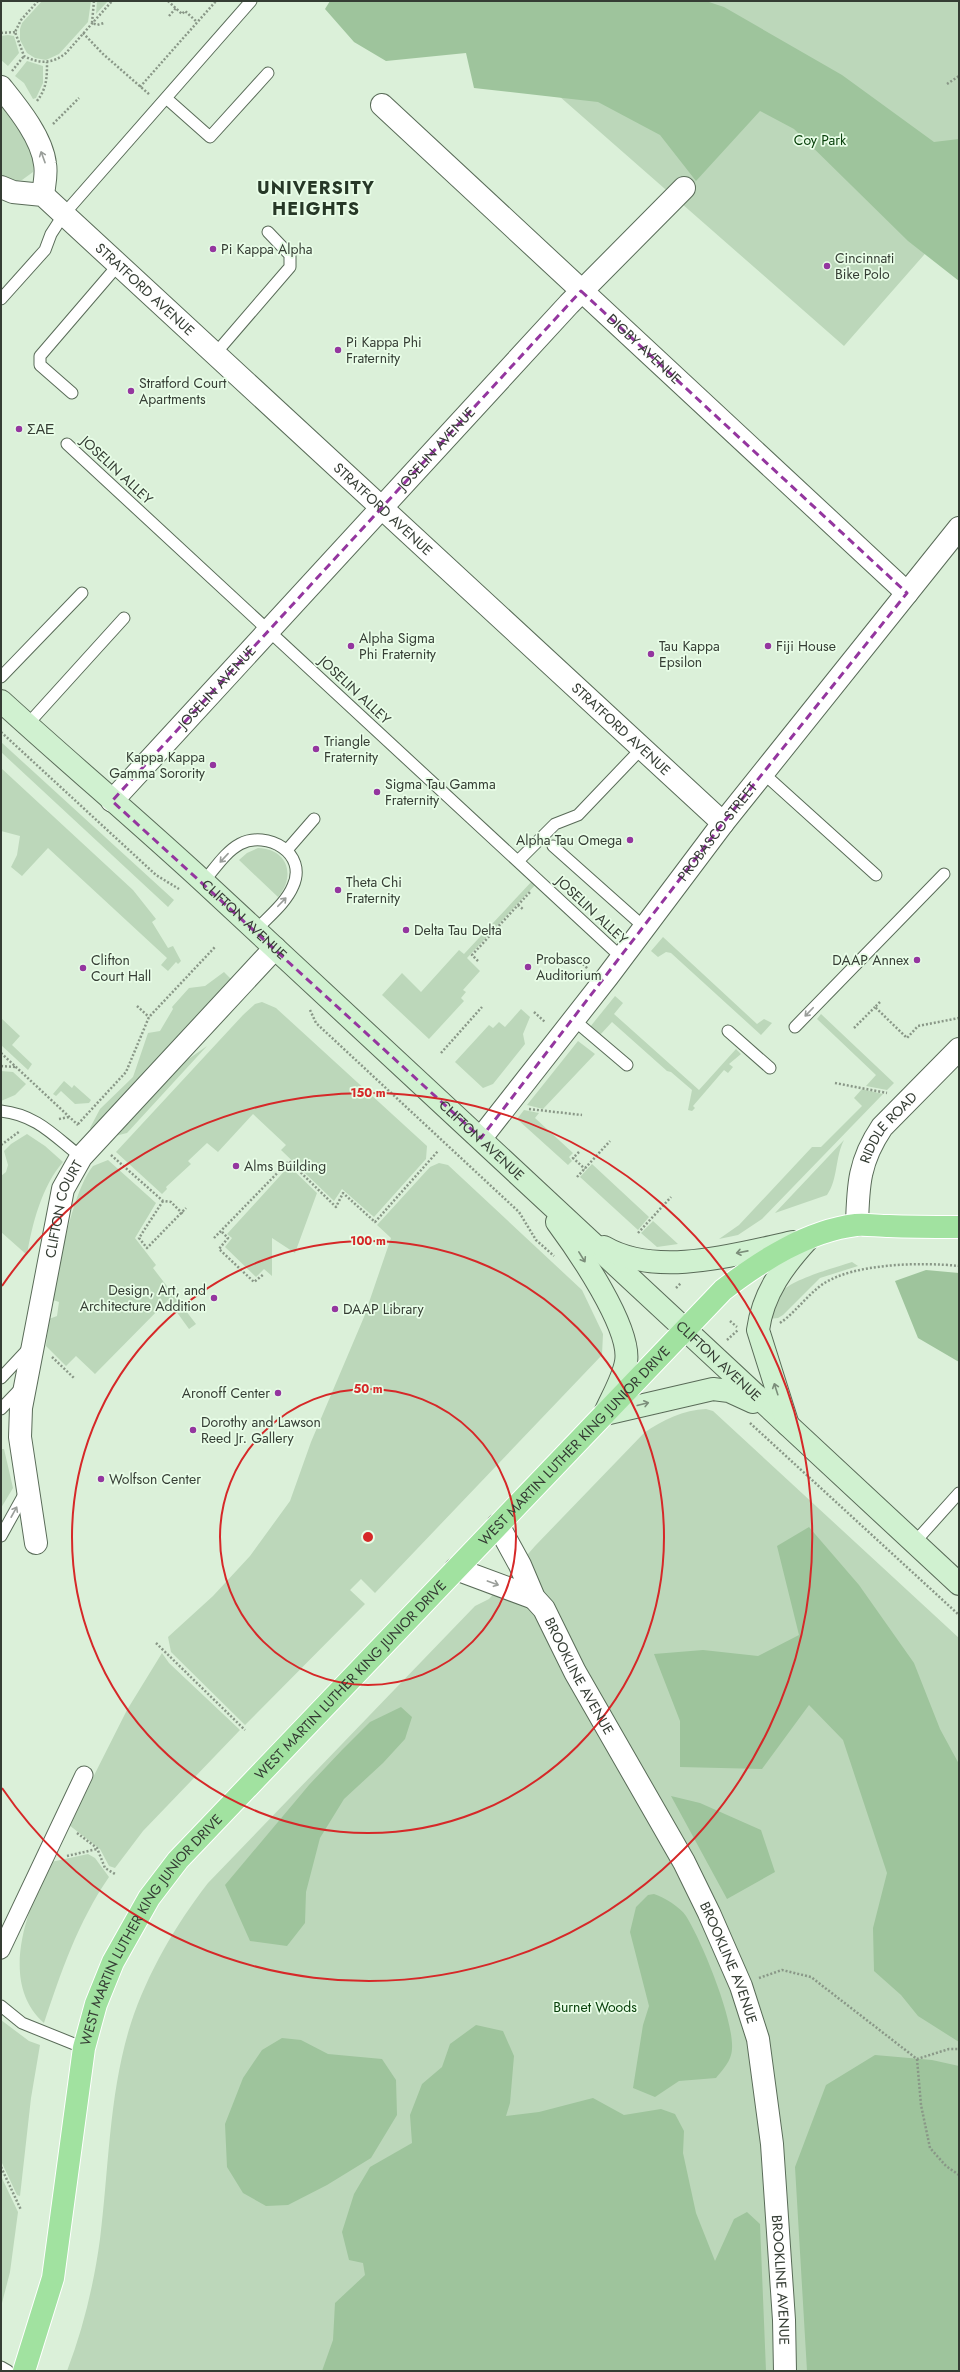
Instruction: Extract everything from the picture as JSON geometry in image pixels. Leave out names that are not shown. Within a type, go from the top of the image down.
[{"type":"main road","name":"CLIFTON AVENUE","points":[[1,701],[256,930],[590,1239],[684,1330],[959,1583]]},
{"type":"main road","points":[[526,1180],[573,1243],[602,1290],[622,1334],[626,1351],[626,1362],[605,1414]]},
{"type":"main road","name":"WEST MARTIN LUTHER KING JUNIOR DRIVE","points":[[24,2371],[53,2278],[84,2048],[96,2004],[113,1962],[149,1898],[178,1860],[684,1330],[724,1290],[746,1273],[808,1239],[827,1231],[857,1225],[959,1227]]},
{"type":"main road","points":[[590,1239],[625,1257],[662,1262],[727,1255],[808,1239]]},
{"type":"main road","points":[[788,1426],[758,1330],[760,1314],[773,1286],[782,1270],[808,1239]]},
{"type":"main road","points":[[605,1414],[713,1390],[729,1391],[748,1399],[788,1426]]},
{"type":"street","points":[[1,187],[13,192],[43,195],[46,164],[36,138],[17,106],[6,80]]},
{"type":"street","name":"DIGBY AVENUE","points":[[382,105],[907,593]]},
{"type":"street","name":"JOSELIN AVENUE","points":[[112,802],[381,507],[582,291],[684,188]]},
{"type":"street","name":"STRATFORD AVENUE","points":[[43,195],[723,823]]},
{"type":"street","name":"PROBASCO STREET","points":[[481,1138],[574,1020],[723,823],[959,528]]},
{"type":"street","name":"CLIFTON COURT","points":[[36,1543],[20,1437],[21,1408],[63,1189],[81,1157],[275,948]]},
{"type":"street","name":"RIDDLE ROAD","points":[[857,1225],[858,1186],[861,1167],[872,1142],[882,1127],[959,1049]]},
{"type":"street","name":"BROOKLINE AVENUE","points":[[498,1525],[520,1565],[534,1598],[544,1609],[586,1692],[684,1862],[710,1913],[743,1993],[758,2039],[772,2144],[784,2320],[785,2371]]},
{"type":"street","points":[[456,1569],[534,1598]]},
{"type":"street","points":[[1,1950],[41,1862],[62,1823],[84,1775]]},
{"type":"lane","points":[[1,299],[45,250],[50,234],[64,214],[252,1]]},
{"type":"lane","points":[[166,98],[210,137],[268,73]]},
{"type":"lane","points":[[215,354],[290,266],[290,255],[268,232]]},
{"type":"lane","points":[[72,393],[40,365],[40,356],[119,264]]},
{"type":"lane","name":"JOSELIN ALLEY","points":[[67,444],[621,957]]},
{"type":"lane","points":[[1,677],[82,592]]},
{"type":"lane","points":[[27,725],[124,618]]},
{"type":"lane","points":[[518,861],[555,824],[578,815],[642,748]]},
{"type":"lane","points":[[763,773],[876,875]]},
{"type":"lane","points":[[287,850],[314,818]]},
{"type":"lane","points":[[203,882],[228,854],[246,842],[263,839],[278,844],[287,850],[293,858],[296,871],[294,884],[288,895],[256,930]]},
{"type":"lane","points":[[553,846],[644,927]]},
{"type":"lane","points":[[795,1027],[944,874]]},
{"type":"lane","points":[[574,1020],[627,1065]]},
{"type":"lane","points":[[728,1031],[770,1068]]},
{"type":"lane","points":[[1,1111],[17,1113],[32,1118],[81,1157]]},
{"type":"lane","points":[[1,1378],[35,1341]]},
{"type":"lane","points":[[1,1409],[26,1384]]},
{"type":"lane","points":[[1,1536],[27,1488]]},
{"type":"lane","points":[[914,1543],[959,1493]]},
{"type":"lane","points":[[1,2006],[22,2023],[84,2048]]},
{"type":"lane","points":[[1,2367],[8,2371]]},
{"type":"path","points":[[38,1],[21,20],[15,32],[24,56],[35,61],[47,62],[58,60],[112,1]]},
{"type":"path","points":[[92,23],[94,1]]},
{"type":"path","points":[[168,1],[182,14],[185,11],[197,22]]},
{"type":"path","points":[[83,33],[140,87],[216,1]]},
{"type":"path","points":[[169,16],[176,8]]},
{"type":"path","points":[[92,23],[97,26],[104,23]]},
{"type":"path","points":[[1,33],[15,32]]},
{"type":"path","points":[[6,80],[24,56]]},
{"type":"path","points":[[35,104],[43,93],[47,80],[47,62]]},
{"type":"path","points":[[947,84],[959,76]]},
{"type":"path","points":[[49,129],[70,104],[79,98]]},
{"type":"path","points":[[478,961],[472,955],[540,881]]},
{"type":"path","points":[[518,905],[524,910]]},
{"type":"path","points":[[78,1124],[126,1072],[149,1017],[215,947]]},
{"type":"path","points":[[580,961],[588,968]]},
{"type":"path","points":[[854,1028],[880,1002]]},
{"type":"path","points":[[136,1006],[149,1017]]},
{"type":"path","points":[[441,1053],[482,1007]]},
{"type":"path","points":[[875,1007],[907,1038],[918,1026],[959,1018]]},
{"type":"path","points":[[534,1012],[545,1022]]},
{"type":"path","points":[[1,1053],[83,1129]]},
{"type":"path","points":[[1,1066],[16,1067]]},
{"type":"path","points":[[835,1083],[888,1093]]},
{"type":"path","points":[[522,1107],[541,1112],[582,1115]]},
{"type":"path","points":[[577,1177],[610,1141]]},
{"type":"path","points":[[214,1238],[222,1232],[289,1161],[336,1207],[343,1193],[375,1222],[438,1151]]},
{"type":"path","points":[[579,1152],[573,1158],[585,1169]]},
{"type":"path","points":[[108,1153],[163,1201],[171,1202],[184,1215]]},
{"type":"path","points":[[638,1233],[672,1197]]},
{"type":"path","points":[[163,1201],[139,1238],[147,1248],[186,1208]]},
{"type":"path","points":[[222,1232],[228,1238],[219,1249],[254,1282],[263,1272],[264,1274]]},
{"type":"path","points":[[778,1325],[816,1289],[840,1276],[914,1264],[959,1266]]},
{"type":"path","points":[[730,1321],[739,1329]]},
{"type":"path","points":[[51,1356],[74,1378]]},
{"type":"path","points":[[746,1418],[959,1615]]},
{"type":"path","points":[[156,1643],[245,1730]]},
{"type":"path","points":[[62,1823],[97,1848],[105,1868],[115,1874]]},
{"type":"path","points":[[41,1862],[97,1848]]},
{"type":"path","points":[[754,1980],[782,1970],[812,1977],[917,2059],[921,2105],[930,2148],[946,2166],[959,2175]]},
{"type":"path","points":[[917,2059],[949,2049],[959,2049]]},
{"type":"path","points":[[1,2167],[21,2210]]},
{"type":"highlighted area","points":[[581,291],[907,593],[723,823],[481,1138],[112,801]]},
{"type":"green space","points":[[42,1],[91,1],[88,22],[59,54],[46,60],[35,58],[27,53],[20,40],[20,29],[22,23]]},
{"type":"green space","points":[[97,1],[108,1],[96,14]]},
{"type":"green space","points":[[330,1],[706,1],[724,7],[842,75],[934,142],[959,139],[959,281],[908,241],[794,129],[760,111],[696,181],[660,135],[598,102],[474,88],[466,53],[386,61],[354,42],[325,9]]},
{"type":"green space","name":"Coy Park","points":[[484,1],[959,1],[959,215],[844,346],[469,17]]},
{"type":"green space","points":[[1,36],[14,36],[19,53],[8,66],[1,60]]},
{"type":"green space","points":[[27,61],[43,66],[43,83],[36,98],[33,99],[24,83],[15,76]]},
{"type":"green space","points":[[1,102],[18,126],[32,153],[33,172],[22,180],[11,181],[1,174]]},
{"type":"green space","points":[[1,742],[174,900],[168,907],[1,752]]},
{"type":"green space","points":[[1,768],[133,890],[156,919],[152,922],[168,948],[173,946],[181,961],[178,964],[176,962],[168,971],[161,965],[167,958],[48,848],[22,876],[11,867],[17,855],[20,836],[1,831]]},
{"type":"green space","points":[[258,848],[276,853],[282,858],[286,865],[287,881],[284,889],[278,897],[239,860],[247,853]]},
{"type":"green space","points":[[533,880],[537,883],[467,958],[480,971],[463,990],[466,992],[461,998],[464,1001],[429,1039],[382,995],[402,973],[421,992],[459,950],[464,954]]},
{"type":"green space","points":[[663,937],[757,1024],[764,1019],[772,1023],[761,1035],[671,953],[666,952],[658,957],[651,951]]},
{"type":"green space","points":[[224,972],[231,979],[91,1130],[90,1128],[100,1109],[133,1077],[148,1033],[160,1031],[173,1009],[172,1007],[189,988],[205,986]]},
{"type":"green space","points":[[615,996],[623,1003],[614,1014],[699,1090],[736,1049],[741,1054],[729,1064],[733,1067],[728,1073],[724,1070],[693,1106],[695,1108],[692,1111],[688,1110],[692,1090],[671,1072],[667,1071],[612,1022],[600,1035],[590,1027]]},
{"type":"green space","points":[[262,1002],[276,1008],[427,1146],[426,1159],[374,1217],[342,1189],[334,1201],[281,1150],[286,1145],[253,1114],[218,1152],[207,1143],[188,1161],[191,1164],[166,1187],[167,1189],[162,1194],[116,1152],[243,1015],[255,1004]]},
{"type":"green space","points":[[521,1009],[530,1017],[523,1034],[525,1044],[493,1084],[483,1088],[455,1062],[489,1025],[493,1028],[499,1022],[505,1027]]},
{"type":"green space","points":[[821,1014],[894,1083],[887,1090],[866,1086],[876,1075],[817,1019]]},
{"type":"green space","points":[[1,1018],[20,1036],[12,1045],[32,1064],[28,1070],[1,1045]]},
{"type":"green space","points":[[578,1041],[595,1054],[543,1109],[527,1105]]},
{"type":"green space","points":[[207,1046],[127,1133],[111,1137],[170,1072]]},
{"type":"green space","points":[[1,1071],[13,1072],[26,1084],[15,1095],[1,1101]]},
{"type":"green space","points":[[64,1081],[72,1088],[74,1085],[91,1100],[89,1103],[75,1104],[61,1091],[56,1096],[53,1094]]},
{"type":"green space","points":[[862,1089],[883,1094],[762,1219],[738,1235],[719,1239],[739,1225],[812,1147],[821,1147],[862,1106],[854,1098]]},
{"type":"green space","points":[[524,1110],[539,1113],[535,1118],[573,1153],[569,1157],[572,1161],[568,1165],[517,1119]]},
{"type":"green space","points":[[27,1134],[45,1146],[63,1162],[49,1182],[39,1206],[27,1255],[1,1232],[1,1176],[6,1172],[8,1165],[4,1151],[11,1144]]},
{"type":"green space","points":[[844,1140],[839,1154],[831,1189],[827,1195],[775,1213]]},
{"type":"green space","points":[[108,1160],[156,1203],[135,1238],[156,1265],[153,1268],[196,1324],[189,1329],[168,1300],[95,1374],[76,1356],[66,1366],[46,1346],[49,1319],[57,1316],[59,1302],[53,1300],[67,1230],[79,1193],[85,1178],[93,1166]]},
{"type":"green space","points":[[439,1163],[448,1165],[582,1290],[603,1334],[602,1355],[375,1593],[361,1579],[350,1590],[365,1604],[245,1725],[171,1652],[168,1637],[213,1596],[250,1556],[290,1501],[311,1442],[364,1317],[391,1238],[377,1225],[430,1167]]},
{"type":"green space","points":[[592,1164],[649,1217],[638,1230],[580,1177]]},
{"type":"green space","points":[[289,1166],[317,1193],[295,1253],[272,1238],[272,1276],[264,1269],[256,1277],[225,1247],[232,1238],[227,1234]]},
{"type":"green space","points":[[653,1221],[678,1244],[657,1247],[641,1233]]},
{"type":"green space","points":[[852,1262],[858,1266],[820,1278],[783,1315],[778,1318],[768,1319],[776,1299],[786,1288],[814,1274]]},
{"type":"green space","points":[[926,1270],[959,1273],[959,1362],[918,1338],[895,1281]]},
{"type":"green space","name":"Burnet Woods","points":[[706,1409],[713,1411],[959,1638],[959,2371],[67,2371],[83,2323],[95,2273],[114,2103],[124,2049],[138,2004],[154,1968],[184,1916],[208,1883],[475,1606],[489,1599],[535,1546],[644,1433],[674,1416],[690,1411]]},
{"type":"green space","points":[[1,1449],[4,1449],[13,1488],[1,1508]]},
{"type":"green space","points":[[809,1527],[859,1585],[914,1663],[940,1729],[959,1764],[959,2042],[918,2016],[901,1995],[874,1971],[873,1928],[887,1873],[843,1740],[809,1705],[762,1769],[680,1767],[680,1721],[654,1654],[703,1650],[758,1656],[799,1635],[777,1546]]},
{"type":"green space","points":[[162,1653],[169,1663],[240,1730],[143,1831],[115,1868],[109,1866],[100,1849],[69,1825],[127,1710]]},
{"type":"green space","points":[[401,1707],[412,1717],[405,1739],[383,1763],[344,1799],[320,1838],[306,1892],[305,1923],[287,1946],[250,1941],[225,1885],[309,1785],[342,1750],[370,1722]]},
{"type":"green space","points":[[671,1796],[700,1803],[761,1830],[775,1872],[727,1899]]},
{"type":"green space","points":[[88,1854],[95,1858],[109,1877],[79,1930],[64,1966],[44,2023],[31,2007],[23,1989],[20,1969],[21,1947],[25,1926],[32,1904],[51,1862]]},
{"type":"green space","points":[[654,1894],[667,1900],[680,1909],[693,1928],[717,1985],[724,2006],[732,2043],[730,2058],[716,2078],[679,2081],[655,2097],[633,2088],[643,2025],[649,2006],[630,1932],[636,1907],[648,1895]]},
{"type":"green space","points":[[1,2020],[29,2041],[40,2045],[31,2098],[20,2196],[17,2195],[1,2161]]},
{"type":"green space","points":[[476,2025],[503,2031],[514,2056],[510,2103],[506,2116],[539,2112],[593,2098],[624,2115],[661,2109],[675,2114],[684,2131],[683,2153],[696,2213],[715,2261],[734,2219],[747,2212],[760,2224],[766,2371],[322,2371],[333,2340],[335,2303],[365,2275],[363,2263],[349,2260],[342,2232],[354,2194],[370,2167],[412,2143],[410,2115],[422,2084],[442,2067],[450,2044]]},
{"type":"green space","points":[[282,2038],[301,2040],[328,2054],[382,2059],[396,2080],[397,2115],[371,2158],[327,2185],[288,2205],[266,2206],[243,2193],[227,2167],[225,2124],[243,2078],[262,2050]]},
{"type":"green space","points":[[875,2055],[932,2060],[959,2066],[959,2371],[807,2371],[795,2167],[826,2085]]},
{"type":"green space","points":[[1,2176],[18,2212],[10,2272],[1,2307]]},
{"type":"place","name":"Pi Kappa Alpha","points":[[213,249]]},
{"type":"place","name":"Cincinnati Bike Polo","points":[[827,266]]},
{"type":"place","name":"Pi Kappa Phi Fraternity","points":[[338,350]]},
{"type":"place","name":"Stratford Court Apartments","points":[[131,391]]},
{"type":"place","name":"ΣΑΕ","points":[[19,429]]},
{"type":"place","name":"Alpha Sigma Phi Fraternity","points":[[351,646]]},
{"type":"place","name":"Fiji House","points":[[768,646]]},
{"type":"place","name":"Tau Kappa Epsilon","points":[[651,654]]},
{"type":"place","name":"Triangle Fraternity","points":[[316,749]]},
{"type":"place","name":"Kappa Kappa Gamma Sorority","points":[[213,765]]},
{"type":"place","name":"Sigma Tau Gamma Fraternity","points":[[377,792]]},
{"type":"place","name":"Alpha Tau Omega","points":[[630,840]]},
{"type":"place","name":"Theta Chi Fraternity","points":[[338,890]]},
{"type":"place","name":"Delta Tau Delta","points":[[406,930]]},
{"type":"place","name":"DAAP Annex","points":[[917,960]]},
{"type":"place","name":"Probasco Auditorium","points":[[528,967]]},
{"type":"place","name":"Clifton Court Hall","points":[[83,968]]},
{"type":"place","name":"Alms Building","points":[[236,1166]]},
{"type":"place","name":"Design, Art, and Architecture Addition","points":[[214,1298]]},
{"type":"place","name":"DAAP Library","points":[[335,1309]]},
{"type":"place","name":"Aronoff Center","points":[[278,1393]]},
{"type":"place","name":"Dorothy and Lawson Reed Jr. Gallery","points":[[193,1430]]},
{"type":"place","name":"Wolfson Center","points":[[101,1479]]},
{"type":"district","name":"UNIVERSITY HEIGHTS","points":[[316,198]]}]
